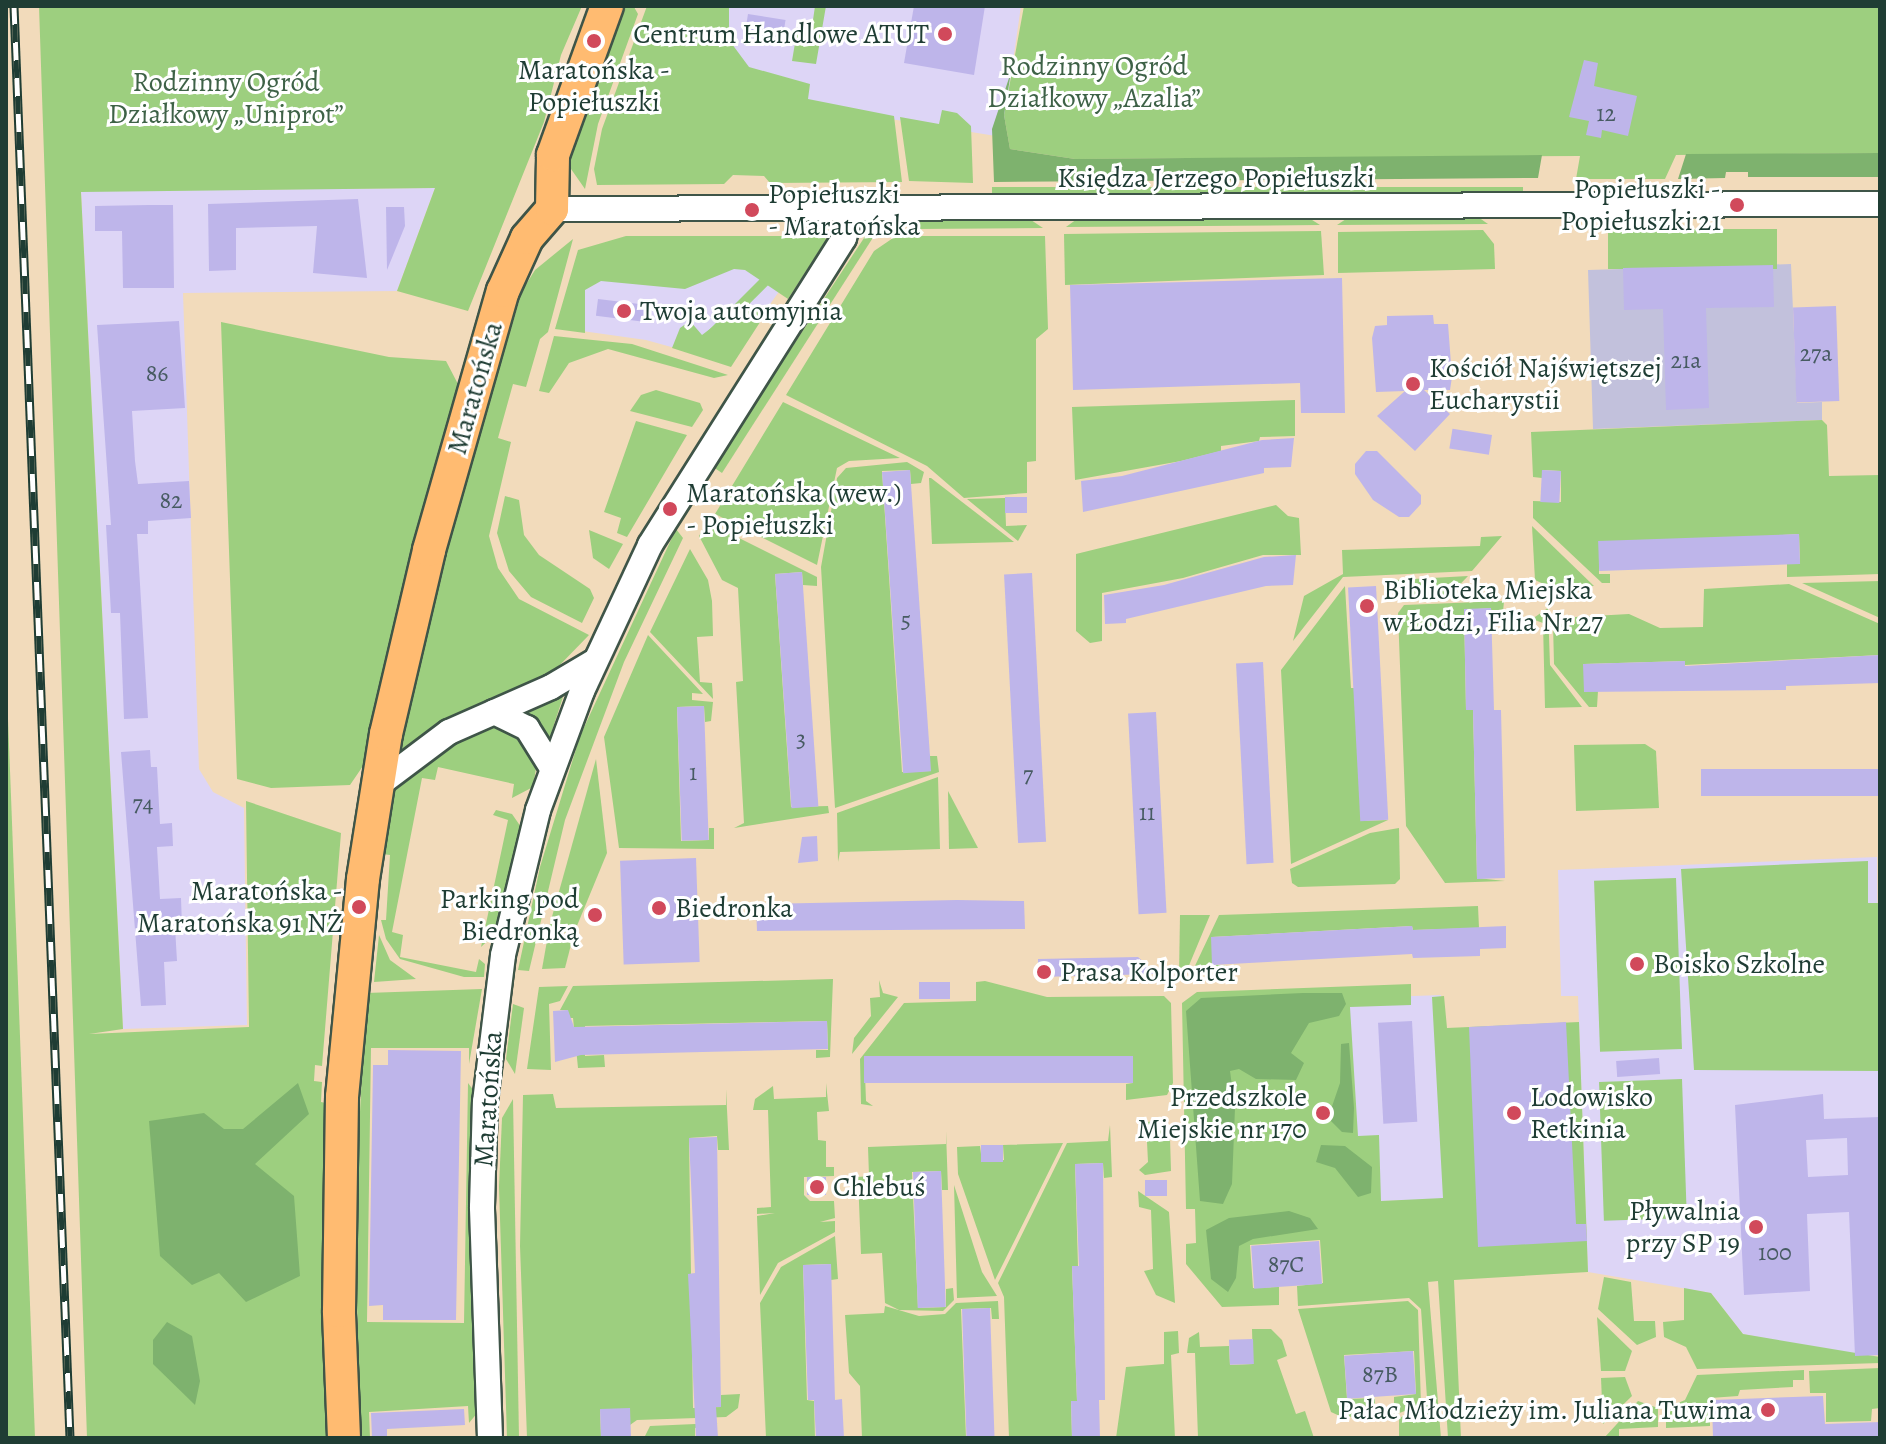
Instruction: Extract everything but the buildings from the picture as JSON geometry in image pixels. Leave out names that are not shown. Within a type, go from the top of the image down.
[{"type":"main road","points":[[552,209],[553,155],[607,6]]},
{"type":"main road","name":"Maratońska","points":[[344,1438],[339,1311],[342,1097],[356,934],[377,786],[413,612],[503,291],[527,238],[552,209]]},
{"type":"street","name":"Księdza Jerzego Popiełuszki","points":[[552,209],[1880,204]]},
{"type":"street","name":"Maratońska","points":[[490,1438],[482,1207],[486,1092],[507,938],[552,768],[595,661],[667,515],[844,238],[852,210]]},
{"type":"street","points":[[377,786],[434,740],[595,661]]},
{"type":"street","points":[[494,712],[527,728],[552,768]]},
{"type":"shaded area","points":[[726,6],[1021,6],[1002,137],[804,105],[741,69],[722,34]]},
{"type":"shaded area","points":[[435,188],[397,291],[183,293],[199,769],[213,792],[244,808],[247,1025],[123,1029],[81,191]]},
{"type":"shaded area","points":[[745,264],[780,290],[729,363],[646,340],[575,330],[585,276]]},
{"type":"shaded area","points":[[1791,264],[1797,403],[1822,402],[1822,420],[1593,429],[1588,270]]},
{"type":"shaded area","points":[[1877,857],[1880,1355],[1855,1356],[1743,1334],[1711,1293],[1588,1272],[1578,996],[1561,996],[1558,870]]},
{"type":"shaded area","name":"Przedszkole Miejskie nr 170","points":[[1441,995],[1448,1199],[1421,1200],[1381,1201],[1196,1004]]},
{"type":"green space","name":"Rodzinny Ogród Działkowy „Uniprot”","points":[[39,6],[582,6],[561,55],[544,122],[468,311],[397,291],[435,188],[81,192],[123,1029],[89,1034],[249,1027],[246,801],[341,833],[322,1066],[315,1065],[314,1081],[322,1082],[321,1102],[326,1103],[329,1438],[87,1438]]},
{"type":"green space","points":[[621,6],[634,7],[638,14],[598,124],[585,189],[571,169],[568,151]]},
{"type":"green space","points":[[647,6],[729,6],[729,40],[749,67],[810,84],[808,99],[894,116],[902,182],[770,183],[764,176],[733,175],[724,184],[597,185],[594,169],[602,129]]},
{"type":"green space","points":[[815,6],[826,6],[816,64],[792,61],[798,25],[812,27]]},
{"type":"green space","name":"Rodzinny Ogród Działkowy „Azalia”","points":[[1024,6],[1880,6],[1880,153],[1676,155],[1665,179],[1576,179],[1580,156],[1075,159],[1010,149],[1004,115]]},
{"type":"green space","points":[[1011,72],[1004,115],[1010,149],[1075,159],[1542,155],[1538,178],[994,182],[992,129]]},
{"type":"green space","points":[[942,110],[957,113],[971,126],[973,183],[909,181],[900,117],[939,124]]},
{"type":"green space","points":[[1880,153],[1880,177],[1748,177],[1748,172],[1726,172],[1725,178],[1678,179],[1686,154]]},
{"type":"green space","points":[[992,187],[1523,187],[1523,196],[992,196]]},
{"type":"green space","points":[[1349,217],[1478,217],[1488,224],[1337,225]]},
{"type":"green space","points":[[1309,218],[1320,225],[1066,227],[1077,219]]},
{"type":"green space","points":[[917,220],[1031,220],[1043,228],[917,229]]},
{"type":"green space","points":[[818,221],[825,228],[702,351],[695,344]]},
{"type":"green space","points":[[1608,229],[1777,229],[1777,269],[1608,269]]},
{"type":"green space","points":[[1483,230],[1494,244],[1495,269],[1338,273],[1338,232]]},
{"type":"green space","points":[[1321,231],[1324,275],[1065,285],[1064,234]]},
{"type":"green space","points":[[866,235],[874,236],[722,473],[713,467]]},
{"type":"green space","points":[[626,236],[825,236],[826,240],[788,299],[745,270],[734,269],[685,289],[601,281],[585,290],[585,333],[555,329],[578,250]]},
{"type":"green space","points":[[896,236],[1045,236],[1048,329],[1036,339],[1036,461],[1027,462],[1027,493],[964,498],[927,466],[786,395],[874,251]]},
{"type":"green space","points":[[573,239],[548,332],[540,339],[526,387],[513,384],[498,438],[511,442],[489,536],[498,568],[519,599],[589,635],[555,670],[450,717],[399,753],[443,559],[522,291],[535,270]]},
{"type":"green space","points":[[744,303],[766,313],[731,367],[672,348],[680,328],[690,321],[702,335]]},
{"type":"green space","points":[[221,322],[389,357],[446,361],[459,386],[385,659],[365,763],[350,785],[271,788],[237,779]]},
{"type":"green space","points":[[554,336],[632,344],[728,375],[714,378],[608,349],[569,363],[549,393],[539,391]]},
{"type":"green space","points":[[656,390],[700,403],[703,410],[692,427],[630,411],[641,395]]},
{"type":"green space","points":[[1295,400],[1295,436],[1260,437],[1259,441],[1221,446],[1221,451],[1181,461],[1075,480],[1072,407]]},
{"type":"green space","points":[[783,402],[900,458],[849,461],[837,468],[817,565],[715,514]]},
{"type":"green space","points":[[1822,420],[1827,425],[1829,476],[1880,475],[1880,574],[1787,577],[1787,564],[1800,563],[1799,534],[1599,546],[1599,574],[1610,574],[1610,583],[1602,583],[1533,518],[1533,501],[1561,502],[1561,471],[1543,470],[1542,478],[1533,477],[1531,432]]},
{"type":"green space","points":[[636,421],[687,435],[627,537],[617,533],[621,518],[604,512]]},
{"type":"green space","points":[[907,462],[924,472],[921,483],[911,484],[910,470],[882,471],[902,772],[930,771],[930,756],[937,756],[939,772],[835,808],[821,567],[837,478],[846,468]]},
{"type":"green space","points":[[931,478],[1014,542],[932,544]]},
{"type":"green space","points":[[505,496],[519,500],[524,535],[539,555],[590,589],[594,598],[582,623],[531,597],[509,571],[497,533]]},
{"type":"green space","points":[[1005,498],[1006,526],[1027,525],[1018,541],[967,499]]},
{"type":"green space","points":[[1276,505],[1288,516],[1299,518],[1301,555],[1263,555],[1183,578],[1102,593],[1102,641],[1090,643],[1076,631],[1076,554]]},
{"type":"green space","points":[[707,522],[817,577],[817,586],[803,585],[802,572],[775,574],[791,807],[828,806],[829,813],[734,828],[744,823],[736,682],[743,681],[738,588],[722,580],[699,536]]},
{"type":"green space","points":[[1532,526],[1594,586],[1548,586],[1535,580]]},
{"type":"green space","points":[[676,529],[683,538],[624,662],[565,820],[529,971],[518,970],[540,867],[580,736]]},
{"type":"green space","points":[[589,530],[623,544],[609,569],[593,558]]},
{"type":"green space","points":[[1502,536],[1472,571],[1343,577],[1293,641],[1304,596],[1343,574],[1342,550],[1480,546],[1481,537]]},
{"type":"green space","points":[[690,549],[708,580],[712,601],[713,636],[697,637],[700,682],[712,683],[713,699],[650,632]]},
{"type":"green space","points":[[1468,576],[1450,595],[1396,597],[1395,580]]},
{"type":"green space","points":[[1880,581],[1880,618],[1802,583]]},
{"type":"green space","points":[[1789,584],[1880,624],[1880,655],[1685,665],[1685,661],[1584,664],[1598,691],[1597,707],[1589,707],[1554,664],[1553,624],[1575,624],[1575,617],[1629,614],[1660,628],[1703,627],[1704,589]]},
{"type":"green space","points":[[1345,586],[1351,688],[1356,688],[1361,821],[1388,820],[1291,864],[1281,670]]},
{"type":"green space","points":[[1504,601],[1502,623],[1492,623],[1491,608],[1464,610],[1466,710],[1473,710],[1477,878],[1505,881],[1445,883],[1406,826],[1398,613],[1404,605]]},
{"type":"green space","points":[[1548,608],[1550,665],[1582,707],[1545,708],[1543,623],[1532,619]]},
{"type":"green space","points":[[648,635],[703,694],[692,693],[692,700],[713,702],[711,721],[705,722],[704,706],[677,707],[681,841],[709,840],[709,828],[714,828],[714,849],[619,848],[604,737]]},
{"type":"green space","points":[[6,667],[11,796],[35,1438],[6,1438]]},
{"type":"green space","points":[[564,694],[548,743],[517,714]]},
{"type":"green space","points":[[494,725],[512,727],[537,762],[533,787],[512,798],[514,784],[438,767],[435,780],[422,778],[392,932],[403,935],[400,957],[476,972],[479,959],[485,964],[484,977],[464,977],[400,959],[386,939],[381,920],[386,920],[390,855],[382,854],[392,793],[454,742]]},
{"type":"green space","points":[[1645,744],[1656,751],[1659,808],[1576,811],[1574,745]]},
{"type":"green space","points":[[596,759],[607,853],[574,933],[548,931]]},
{"type":"green space","points":[[938,777],[940,849],[840,852],[838,862],[837,813]]},
{"type":"green space","points":[[948,791],[978,848],[949,849]]},
{"type":"green space","points":[[496,810],[512,814],[521,827],[496,933],[481,947],[508,820],[493,815]]},
{"type":"green space","points":[[1399,828],[1400,879],[1395,884],[1298,887],[1292,883],[1290,869],[1370,833]]},
{"type":"green space","points":[[1868,861],[1868,903],[1880,903],[1880,1071],[1694,1070],[1681,869]]},
{"type":"green space","name":"Boisko Szkolne","points":[[1676,878],[1682,1049],[1600,1052],[1594,881]]},
{"type":"green space","points":[[1478,906],[1479,928],[1413,930],[1412,926],[1212,937],[1212,965],[1225,965],[1224,971],[1193,970],[1219,915]]},
{"type":"green space","points":[[1180,915],[1210,915],[1185,975],[1179,975]]},
{"type":"green space","points":[[379,935],[390,960],[416,979],[374,982]]},
{"type":"green space","points":[[548,935],[573,937],[565,968],[542,969]]},
{"type":"green space","points":[[833,979],[830,1057],[816,1058],[816,1050],[828,1050],[827,1021],[585,1026],[585,1056],[604,1055],[605,1067],[578,1068],[573,1018],[568,1018],[568,1010],[560,1010],[573,986]]},
{"type":"green space","points":[[879,980],[883,993],[898,997],[852,1054],[854,1038],[871,1016],[870,998],[880,997]]},
{"type":"green space","points":[[985,981],[1047,997],[1164,996],[1171,1003],[1173,1083],[1167,1095],[1126,1100],[1126,1084],[1133,1083],[1132,1056],[1065,1058],[1064,1062],[865,1074],[866,1101],[873,1106],[861,1104],[860,1059],[904,1003],[976,1001],[976,982]]},
{"type":"green space","points":[[1411,984],[1411,1005],[1350,1007],[1358,1136],[1379,1135],[1381,1201],[1443,1198],[1432,997],[1444,996],[1447,1028],[1579,1022],[1588,1272],[1454,1280],[1461,1438],[1448,1438],[1438,1281],[1428,1282],[1441,1438],[1399,1438],[1399,1418],[1423,1407],[1427,1398],[1421,1309],[1409,1298],[1298,1306],[1297,1286],[1323,1283],[1320,1240],[1250,1245],[1253,1288],[1279,1287],[1279,1305],[1222,1307],[1186,1264],[1186,1244],[1196,1243],[1195,1209],[1186,1209],[1182,1003],[1197,992]]},
{"type":"green space","points":[[568,986],[560,1001],[549,1004],[551,1070],[527,1069],[539,987]]},
{"type":"green space","points":[[482,989],[469,1064],[469,1048],[371,1048],[367,1322],[464,1323],[468,1083],[474,1091],[478,1412],[469,1423],[468,1406],[369,1412],[370,1438],[360,1438],[355,1211],[366,993]]},
{"type":"green space","points":[[1342,993],[1346,1004],[1339,1016],[1309,1023],[1291,1053],[1304,1063],[1296,1080],[1256,1079],[1239,1069],[1230,1071],[1235,1108],[1232,1184],[1223,1204],[1200,1201],[1186,1011],[1201,998]]},
{"type":"green space","points":[[513,1004],[524,1008],[515,1074],[506,1059]]},
{"type":"green space","points":[[1349,1043],[1353,1133],[1342,1132],[1328,1118],[1340,1083],[1341,1044]]},
{"type":"green space","points":[[1682,1079],[1687,1218],[1604,1221],[1599,1082]]},
{"type":"green space","points":[[298,1083],[309,1114],[255,1164],[294,1196],[300,1276],[246,1302],[219,1273],[192,1285],[160,1256],[149,1121],[204,1113],[224,1129],[243,1129]]},
{"type":"green space","points":[[826,1083],[829,1111],[817,1112],[818,1140],[826,1141],[826,1167],[834,1167],[834,1176],[804,1177],[804,1195],[810,1201],[834,1201],[835,1218],[820,1222],[835,1221],[835,1232],[778,1263],[760,1295],[757,1216],[775,1213],[757,1214],[757,1208],[771,1207],[768,1110],[753,1110],[755,1099],[773,1086],[774,1099],[826,1097]]},
{"type":"green space","points":[[726,1089],[729,1150],[718,1150],[717,1136],[689,1138],[693,1408],[721,1407],[721,1395],[740,1394],[738,1408],[726,1417],[637,1420],[630,1425],[600,1409],[601,1438],[527,1438],[520,1246],[523,1095],[553,1094],[556,1108],[726,1105]]},
{"type":"green space","points":[[513,1099],[519,1438],[507,1438],[499,1187],[502,1118]]},
{"type":"green space","points":[[1160,1121],[1170,1138],[1171,1171],[1145,1175],[1139,1170],[1148,1162],[1146,1122]]},
{"type":"green space","points":[[1110,1125],[1112,1177],[1104,1178],[1103,1163],[1075,1164],[1078,1266],[1072,1267],[1077,1401],[1071,1402],[1072,1438],[1009,1438],[1004,1297],[998,1283],[1067,1143],[1108,1141]]},
{"type":"green space","points":[[946,1131],[948,1190],[942,1190],[941,1171],[912,1172],[918,1308],[946,1307],[946,1289],[953,1288],[954,1300],[943,1311],[899,1310],[885,1303],[882,1253],[861,1254],[858,1177],[869,1176],[868,1147],[946,1144]]},
{"type":"green space","points":[[1063,1143],[995,1280],[958,1174],[957,1147],[980,1146],[982,1162],[1004,1160],[1003,1145]]},
{"type":"green space","points":[[1321,1145],[1345,1146],[1372,1167],[1371,1193],[1358,1197],[1335,1168],[1316,1162]]},
{"type":"green space","points":[[954,1185],[982,1272],[997,1296],[957,1298]]},
{"type":"green space","points":[[1138,1191],[1169,1212],[1175,1303],[1156,1295],[1144,1271],[1153,1269],[1151,1210],[1139,1207]]},
{"type":"green space","points":[[1289,1211],[1310,1218],[1318,1229],[1253,1239],[1239,1246],[1236,1278],[1228,1292],[1211,1279],[1206,1230],[1229,1218]]},
{"type":"green space","points":[[835,1236],[838,1279],[831,1280],[830,1264],[803,1265],[807,1400],[814,1401],[815,1438],[766,1438],[760,1303],[781,1267]]},
{"type":"green space","points":[[1604,1277],[1631,1282],[1634,1321],[1655,1321],[1656,1337],[1637,1345],[1598,1309]]},
{"type":"green space","points":[[1684,1288],[1711,1293],[1743,1334],[1880,1357],[1880,1363],[1697,1369],[1686,1347],[1664,1337],[1663,1322],[1684,1320]]},
{"type":"green space","points":[[998,1301],[999,1319],[992,1319],[991,1308],[961,1309],[966,1438],[862,1438],[860,1386],[849,1373],[845,1315],[884,1313],[885,1306],[919,1316],[945,1314],[956,1303]]},
{"type":"green space","points":[[1408,1301],[1418,1310],[1421,1405],[1394,1415],[1394,1397],[1416,1394],[1414,1351],[1344,1355],[1347,1399],[1375,1398],[1375,1416],[1342,1417],[1331,1412],[1298,1309]]},
{"type":"green space","points":[[1597,1317],[1632,1351],[1625,1371],[1601,1371]]},
{"type":"green space","points":[[167,1322],[192,1336],[200,1381],[195,1405],[153,1364],[153,1340]]},
{"type":"green space","points":[[1252,1329],[1271,1329],[1282,1340],[1287,1356],[1277,1360],[1296,1414],[1305,1411],[1314,1438],[1198,1438],[1195,1353],[1187,1353],[1189,1338],[1199,1332],[1200,1347],[1229,1346],[1230,1365],[1253,1364]]},
{"type":"green space","points":[[1178,1331],[1179,1353],[1171,1355],[1175,1438],[1116,1438],[1126,1367],[1164,1364],[1164,1332]]},
{"type":"green space","points":[[1880,1368],[1880,1408],[1872,1409],[1871,1421],[1826,1422],[1826,1393],[1810,1393],[1809,1371]]},
{"type":"green space","points":[[1804,1370],[1804,1380],[1793,1380],[1793,1387],[1740,1390],[1738,1396],[1710,1398],[1710,1426],[1666,1428],[1666,1408],[1685,1400],[1697,1375]]},
{"type":"green space","points":[[1625,1377],[1632,1396],[1603,1424],[1601,1378]]},
{"type":"green space","points":[[1638,1401],[1658,1408],[1658,1427],[1619,1429],[1619,1438],[1604,1438]]},
{"type":"green space","points":[[718,1423],[695,1428],[695,1438],[644,1438],[650,1426]]},
{"type":"railway","points":[[14,6],[70,1438]]},
{"type":"place","name":"Centrum Handlowe ATUT","points":[[945,34]]},
{"type":"place","name":"Maratońska - Popiełuszki","points":[[594,41]]},
{"type":"place","name":"Popiełuszki - Popiełuszki 21","points":[[1737,205]]},
{"type":"place","name":"Popiełuszki - Maratońska","points":[[752,210]]},
{"type":"place","name":"Twoja automyjnia","points":[[624,311]]},
{"type":"place","name":"Kościół Najświętszej Eucharystii","points":[[1413,384]]},
{"type":"place","name":"Maratońska (wew.) - Popiełuszki","points":[[670,509]]},
{"type":"place","name":"Biblioteka Miejska w Łodzi, Filia Nr 27","points":[[1367,606]]},
{"type":"place","name":"Maratońska - Maratońska 91 NŻ","points":[[359,907]]},
{"type":"place","name":"Biedronka","points":[[659,908]]},
{"type":"place","name":"Parking pod Biedronką","points":[[595,915]]},
{"type":"place","name":"Boisko Szkolne","points":[[1637,964]]},
{"type":"place","name":"Prasa Kolporter","points":[[1044,972]]},
{"type":"place","name":"Przedszkole Miejskie nr 170","points":[[1323,1113]]},
{"type":"place","name":"Lodowisko Retkinia","points":[[1514,1113]]},
{"type":"place","name":"Chlebuś","points":[[817,1187]]},
{"type":"place","name":"Pływalnia przy SP 19","points":[[1756,1227]]},
{"type":"place","name":"Pałac Młodzieży im. Juliana Tuwima","points":[[1768,1410]]}]
